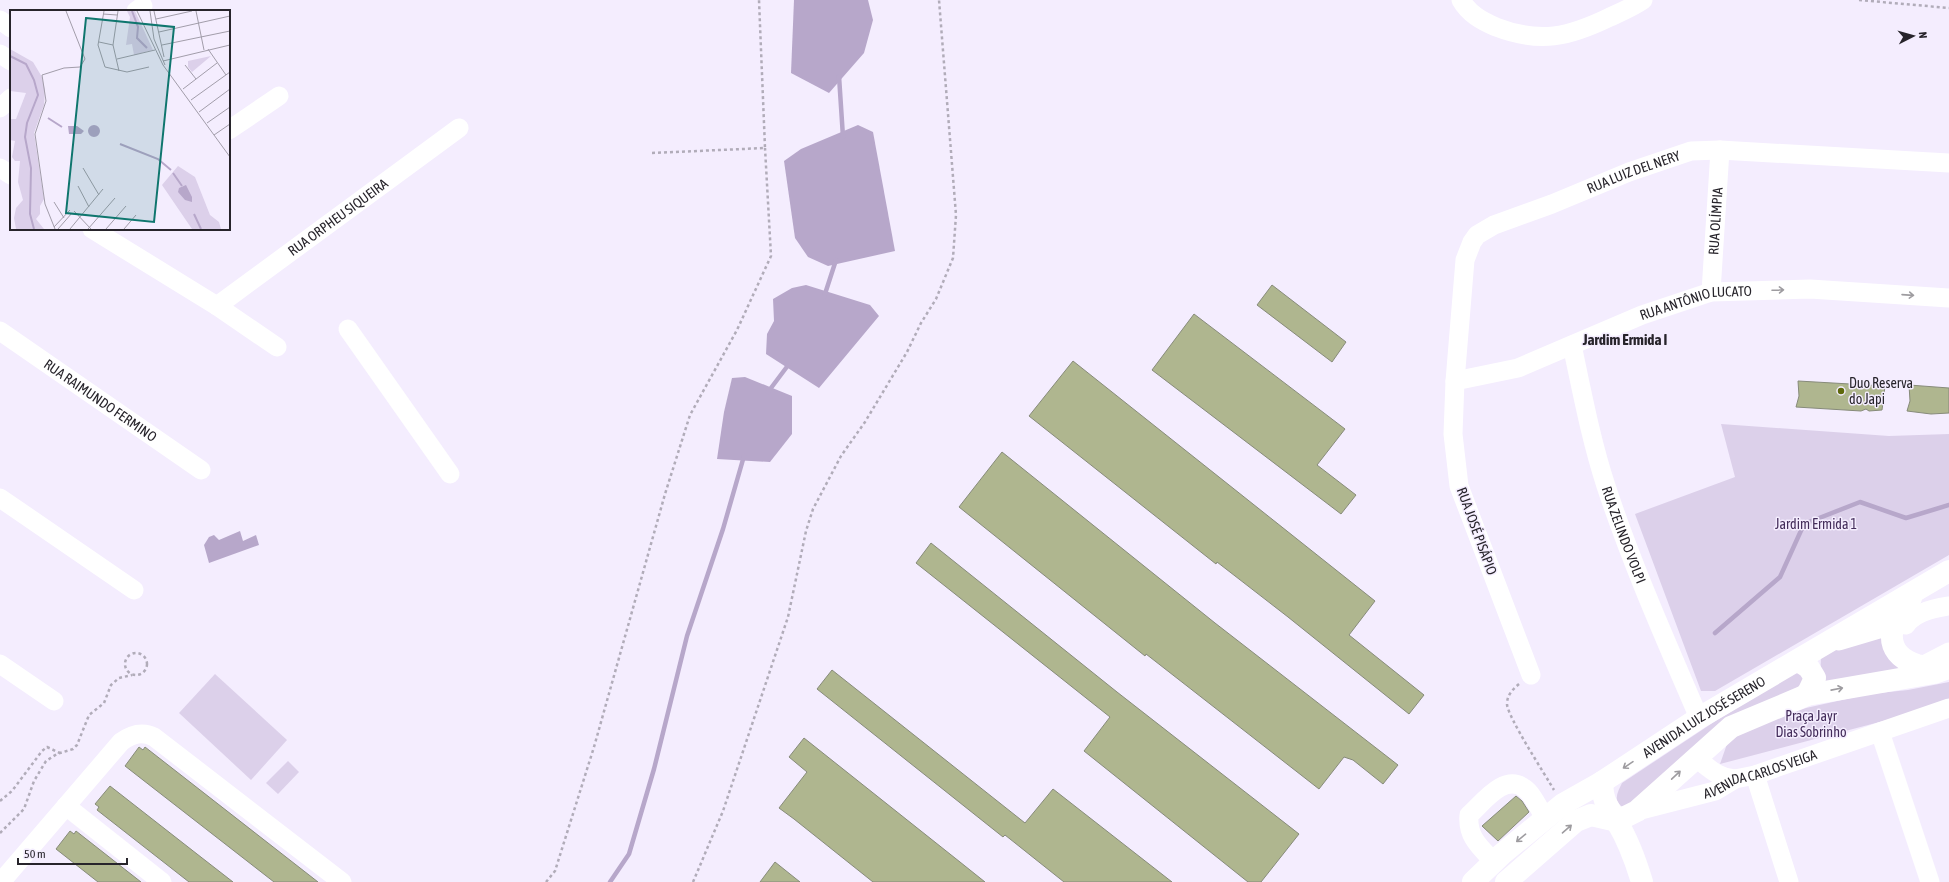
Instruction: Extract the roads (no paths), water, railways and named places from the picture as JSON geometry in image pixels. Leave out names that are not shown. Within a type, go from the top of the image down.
[{"type":"main road","name":"AVENIDA LUIZ JOSÉ SERENO","points":[[1473,882],[1498,858],[1562,804],[1602,782],[1699,718],[1900,602],[1923,586],[1949,571]]},
{"type":"main road","points":[[1923,586],[1908,601],[1895,619],[1891,635],[1895,649],[1900,655],[1916,665],[1949,667]]},
{"type":"main road","points":[[1798,660],[1810,668],[1815,678],[1807,695]]},
{"type":"main road","name":"AVENIDA LUIZ JOSÉ SERENO","points":[[1617,821],[1637,811],[1731,727],[1807,695],[1934,673],[1949,667]]},
{"type":"main road","points":[[1602,782],[1604,800],[1617,821],[1636,862],[1642,882]]},
{"type":"main road","points":[[1636,862],[1637,811]]},
{"type":"main road","points":[[1498,858],[1512,877],[1576,821],[1591,815],[1617,821]]},
{"type":"street","points":[[1461,0],[1480,20],[1504,30],[1536,38],[1561,36],[1588,28],[1643,0]]},
{"type":"street","points":[[0,20],[10,27]]},
{"type":"street","points":[[0,54],[10,61]]},
{"type":"street","points":[[230,129],[279,96]]},
{"type":"street","points":[[0,108],[10,99]]},
{"type":"street","name":"RUA ORPHEU SIQUEIRA","points":[[217,306],[459,128]]},
{"type":"street","name":"RUA LUIZ DEL NERY","points":[[1455,381],[1465,260],[1468,248],[1477,235],[1494,225],[1552,204],[1630,172],[1691,151],[1720,150],[1949,163]]},
{"type":"street","name":"RUA OLÍMPIA","points":[[1711,292],[1720,150]]},
{"type":"street","points":[[0,168],[10,174]]},
{"type":"street","points":[[94,230],[217,306],[277,347]]},
{"type":"street","name":"RUA ANTÔNIO LUCATO","points":[[1455,381],[1518,368],[1642,315],[1711,292],[1810,289],[1949,298]]},
{"type":"street","points":[[348,328],[450,474]]},
{"type":"street","name":"RUA RAIMUNDO FERMINO","points":[[0,332],[201,470]]},
{"type":"street","name":"RUA ZELINDO VOLPI","points":[[1572,344],[1592,438],[1606,487],[1644,588],[1699,718]]},
{"type":"street","name":"RUA JOSÉ PISÁPIO","points":[[1455,381],[1453,434],[1459,486],[1531,675]]},
{"type":"street","points":[[0,498],[134,590]]},
{"type":"street","points":[[1823,646],[1893,625],[1941,607],[1949,606]]},
{"type":"street","points":[[1900,655],[1902,635],[1907,624],[1914,617]]},
{"type":"street","points":[[1922,666],[1949,652]]},
{"type":"street","points":[[0,664],[54,701]]},
{"type":"street","name":"AVENIDA CARLOS VEIGA","points":[[1637,811],[1715,791],[1735,779],[1755,776],[1949,708]]},
{"type":"street","points":[[1880,732],[1930,882]]},
{"type":"street","points":[[1,882],[121,742],[136,734],[148,734],[342,882]]},
{"type":"street","points":[[1696,758],[1724,779],[1735,779]]},
{"type":"street","points":[[1755,776],[1789,882]]},
{"type":"street","points":[[1498,858],[1473,838],[1468,827],[1469,815],[1503,785],[1515,783],[1525,788],[1546,818]]},
{"type":"street","points":[[66,806],[162,882]]},
{"type":"waterway","points":[[839,76],[843,137]]},
{"type":"waterway","points":[[824,297],[836,260]]},
{"type":"waterway","points":[[768,392],[789,364]]},
{"type":"waterway","points":[[610,882],[629,854],[654,769],[687,636],[723,529],[744,456]]},
{"type":"waterway","points":[[1715,633],[1780,577],[1804,524],[1860,502],[1906,518],[1949,505]]},
{"type":"place","name":"Duo Reserva do Japi","points":[[1841,391]]},
{"type":"district","name":"Jardim Ermida I","points":[[1625,340]]},
{"type":"park label","name":"Jardim Ermida 1","points":[[1816,524]]},
{"type":"park label","name":"Praça Jayr Dias Sobrinho","points":[[1811,724]]}]
